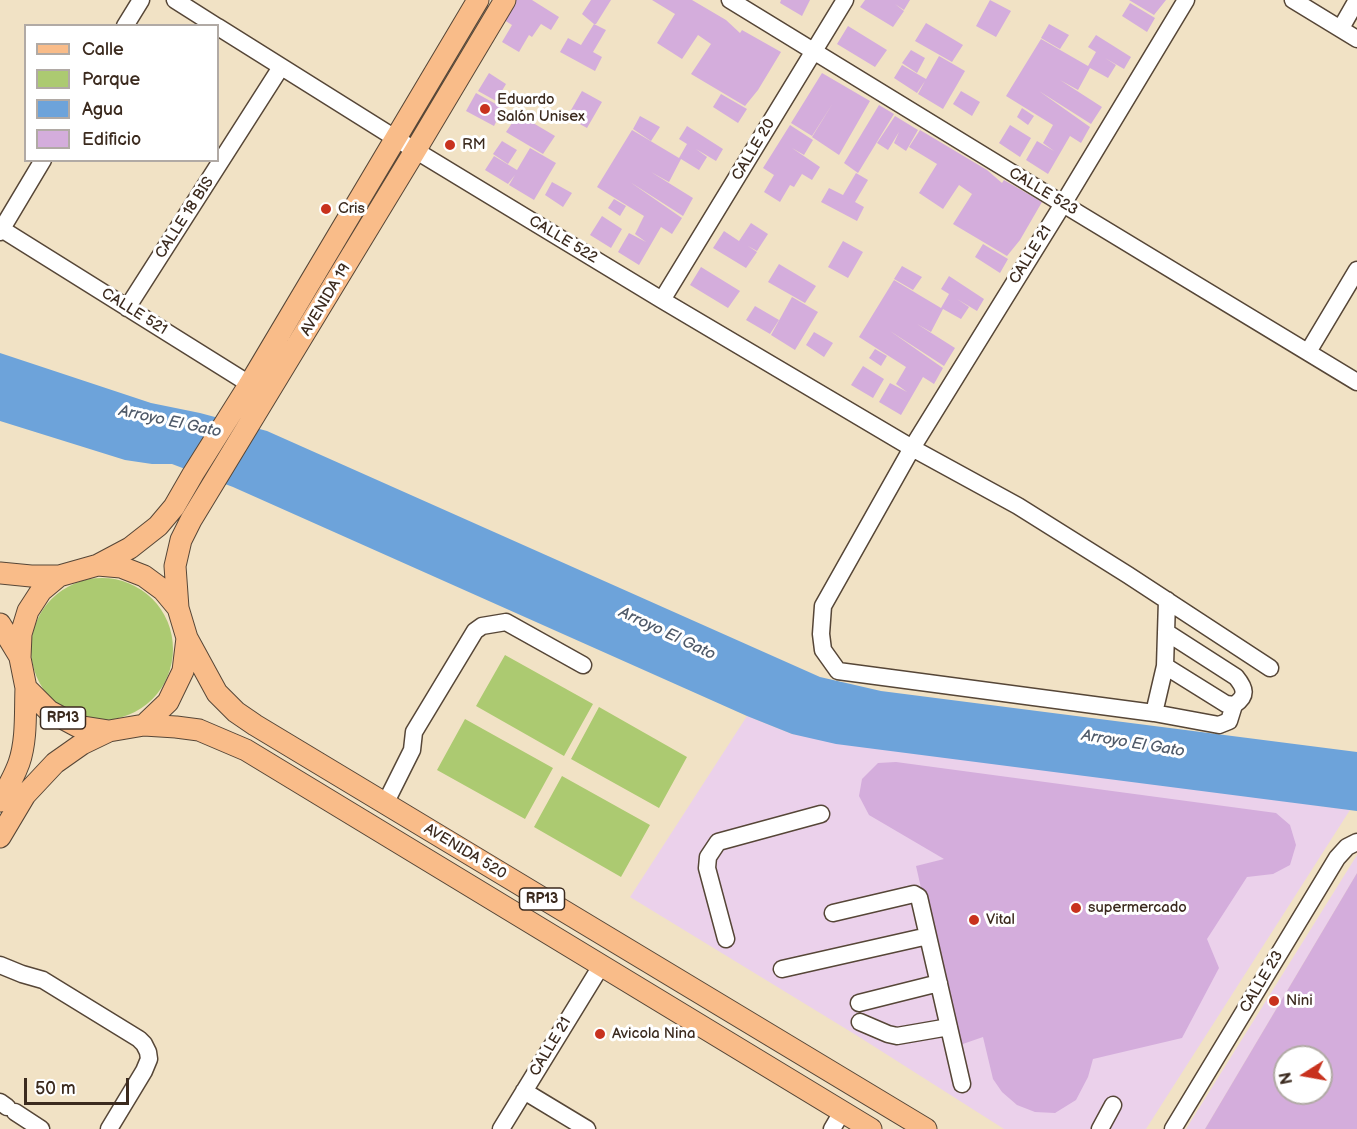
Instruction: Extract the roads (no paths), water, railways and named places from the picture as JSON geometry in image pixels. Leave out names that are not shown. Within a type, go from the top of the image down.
[{"type":"main road","name":"AVENIDA 19","points":[[98,565],[130,548],[158,526],[174,507],[478,0]]},
{"type":"main road","name":"AVENIDA 19","points":[[178,608],[175,566],[181,540],[505,0]]},
{"type":"main road","name":"RP13","points":[[0,573],[59,576],[98,565],[121,567],[144,576],[163,590],[178,608],[187,638],[183,671],[168,702],[144,725],[109,731],[77,726],[49,711],[26,687],[0,624]]},
{"type":"main road","name":"RP13","points":[[11,648],[21,634],[28,611],[41,591],[59,576]]},
{"type":"main road","name":"AVENIDA 520","points":[[187,638],[217,693],[236,712],[255,725],[926,1129]]},
{"type":"main road","points":[[0,801],[20,761],[24,739],[26,687]]},
{"type":"main road","name":"AVENIDA 520","points":[[144,725],[200,730],[246,750],[600,966],[837,1120],[871,1129]]},
{"type":"main road","points":[[0,837],[25,795],[56,763],[82,744],[109,731]]},
{"type":"street","points":[[126,24],[141,0]]},
{"type":"street","name":"CALLE 522","points":[[175,0],[214,24]]},
{"type":"street","name":"CALLE 523","points":[[730,0],[1357,382]]},
{"type":"street","name":"CALLE 20","points":[[662,300],[845,0]]},
{"type":"street","name":"CALLE 21","points":[[1186,0],[912,448],[823,606],[821,634],[823,650],[838,671],[1154,713],[1219,725],[1229,721],[1234,705]]},
{"type":"street","points":[[1293,0],[1357,39]]},
{"type":"street","points":[[1341,28],[1357,0]]},
{"type":"street","name":"CALLE 522","points":[[219,27],[394,138],[662,300],[912,448],[1018,506],[1270,668]]},
{"type":"street","name":"CALLE 18 BIS","points":[[127,308],[281,67]]},
{"type":"street","points":[[1,230],[42,162]]},
{"type":"street","name":"CALLE 521","points":[[1,230],[268,395]]},
{"type":"street","points":[[1308,352],[1357,270]]},
{"type":"street","points":[[1154,713],[1165,666],[1167,600]]},
{"type":"street","points":[[385,804],[412,750],[414,732],[475,631],[482,626],[506,622],[583,665]]},
{"type":"street","points":[[1165,666],[1226,704],[1234,705],[1241,700],[1244,692],[1236,677],[1166,632]]},
{"type":"street","points":[[726,939],[707,868],[708,856],[718,842],[821,814]]},
{"type":"street","name":"CALLE 23","points":[[1173,1129],[1337,858],[1347,847],[1357,842]]},
{"type":"street","points":[[833,913],[914,894],[919,897],[962,1084]]},
{"type":"street","points":[[782,969],[928,936]]},
{"type":"street","points":[[0,965],[43,980],[144,1044],[148,1052],[144,1071],[109,1129]]},
{"type":"street","name":"CALLE 21","points":[[501,1129],[600,966]]},
{"type":"street","points":[[859,1003],[939,983]]},
{"type":"street","points":[[860,1023],[897,1036],[949,1027]]},
{"type":"street","points":[[524,1091],[587,1129]]},
{"type":"street","points":[[1100,1129],[1113,1105]]},
{"type":"street","points":[[7,1107],[41,1129]]},
{"type":"water","name":"Arroyo El Gato","points":[[0,353],[151,403],[267,431],[820,677],[881,691],[1357,752],[1357,811],[836,744],[792,734],[233,487],[172,464],[125,460],[0,421]]},
{"type":"place","name":"Eduardo Salón Unisex","points":[[485,109]]},
{"type":"place","name":"RM","points":[[450,145]]},
{"type":"place","name":"Cris","points":[[326,209]]},
{"type":"place","name":"supermercado","points":[[1076,908]]},
{"type":"place","name":"Vital","points":[[974,920]]},
{"type":"place","name":"Nini","points":[[1274,1001]]},
{"type":"place","name":"Avicola Nina","points":[[600,1034]]}]
